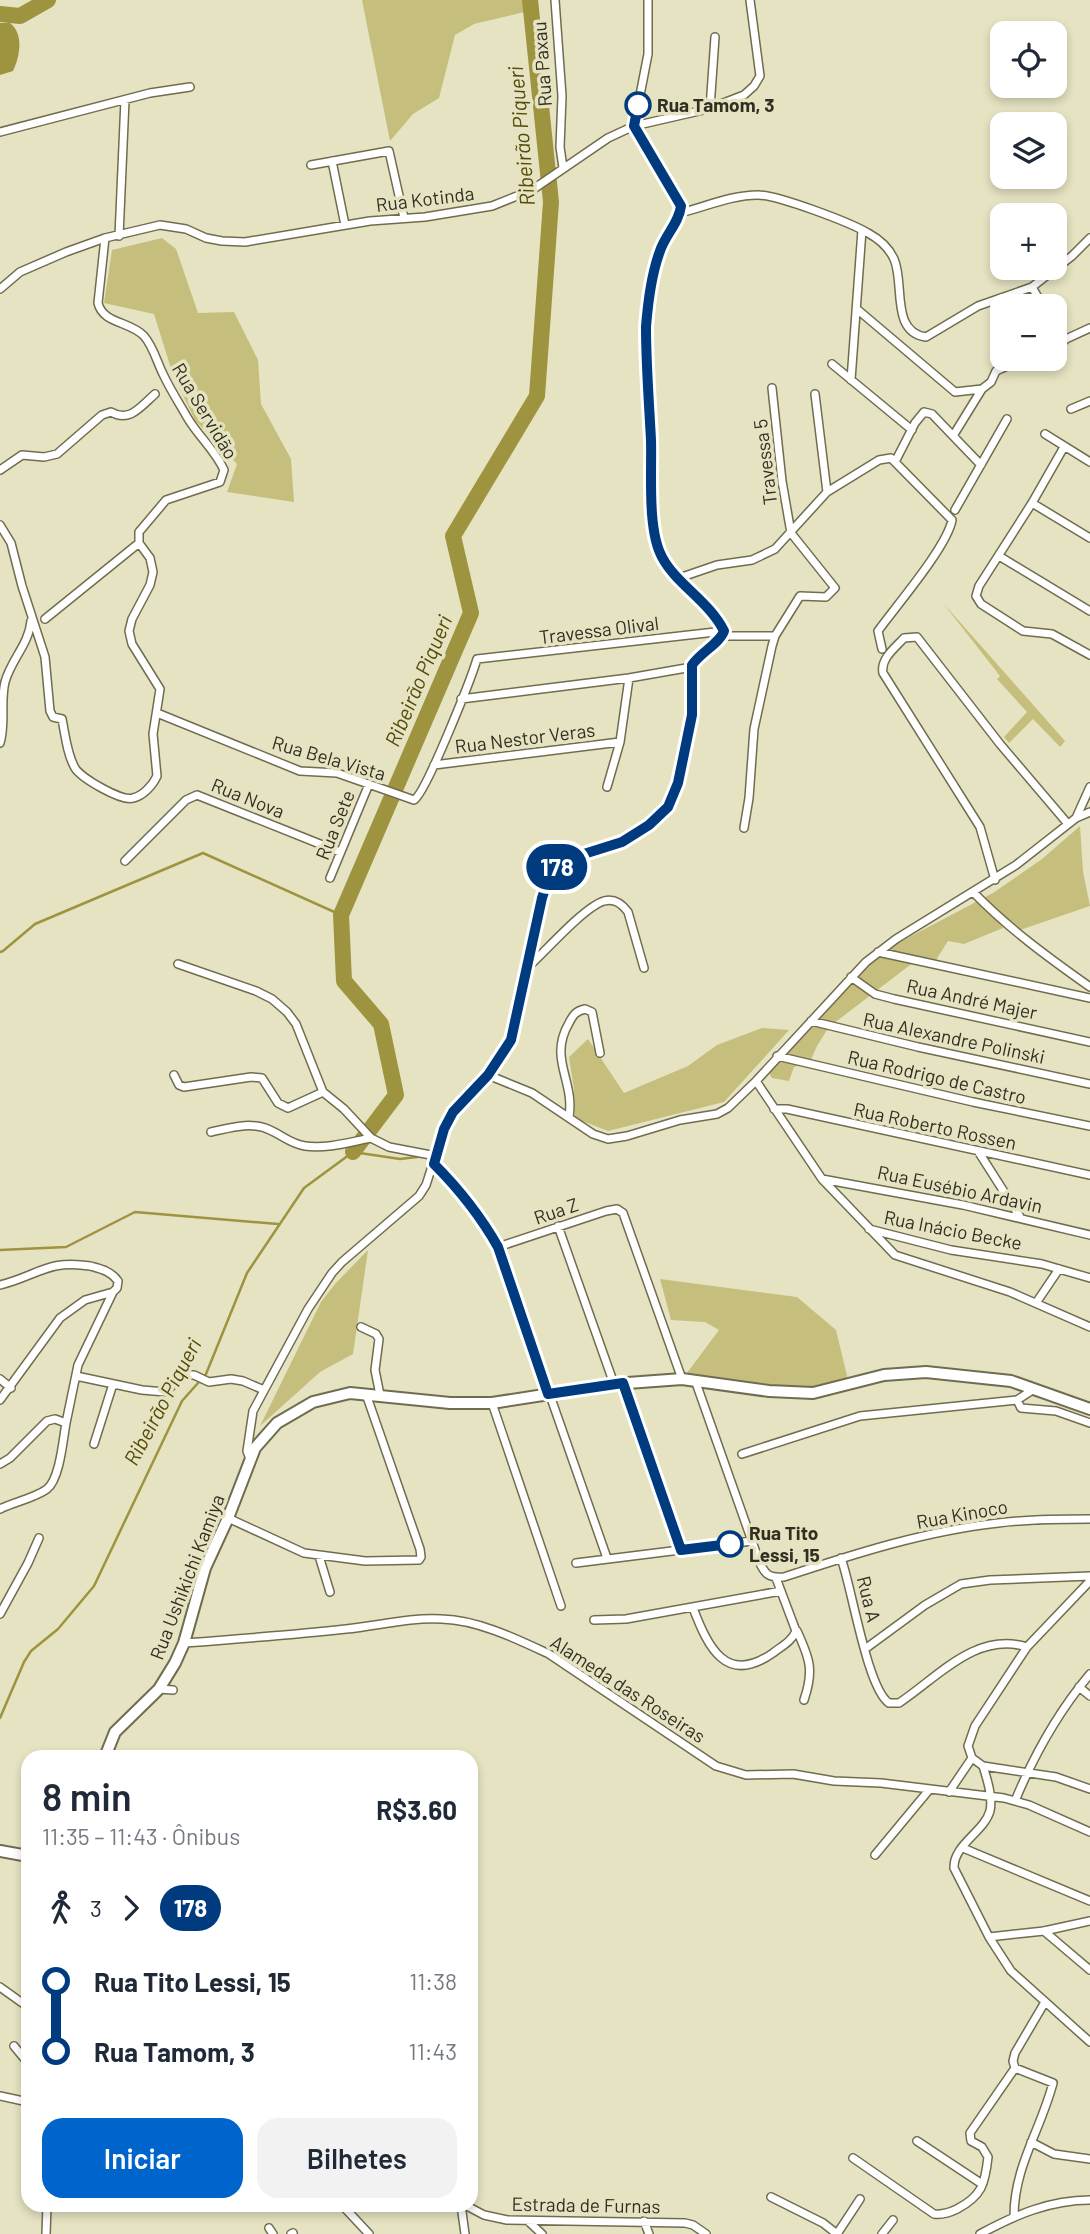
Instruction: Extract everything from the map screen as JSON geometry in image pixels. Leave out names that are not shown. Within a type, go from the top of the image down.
[{"type":"main road","name":"Rua Ushikichi Kamiya","points":[[108,1750],[115,1732],[159,1689],[175,1663],[184,1643],[202,1575],[228,1518],[250,1459],[265,1434],[292,1413],[334,1395],[366,1394],[404,1400],[492,1403],[618,1383],[682,1379],[800,1394],[830,1390],[884,1375],[926,1372],[1011,1381],[1090,1409]]},
{"type":"main road","points":[[0,1851],[21,1855]]},
{"type":"street","name":"Rua Paxau","points":[[555,0],[562,96],[560,147],[563,168]]},
{"type":"street","points":[[434,765],[461,699],[629,678],[692,667],[724,633],[711,610],[663,561],[654,529],[646,346],[648,302],[660,250],[680,213],[681,206],[634,126],[648,54],[648,0]]},
{"type":"street","name":"Rua Kotinda","points":[[0,289],[20,272],[105,238],[167,226],[186,229],[215,240],[245,242],[345,225],[463,212],[519,197],[608,138],[634,126],[710,108],[744,95],[759,80],[750,0]]},
{"type":"street","points":[[710,108],[715,37]]},
{"type":"street","points":[[0,132],[168,89],[190,87]]},
{"type":"street","points":[[119,236],[125,100]]},
{"type":"street","points":[[312,165],[390,151],[404,218]]},
{"type":"street","points":[[332,161],[345,225]]},
{"type":"street","points":[[680,213],[729,199],[758,195],[801,206],[862,230],[883,244],[894,258],[904,320],[918,336],[926,337],[978,306],[1032,287],[1072,256],[1090,238]]},
{"type":"street","points":[[851,380],[862,230]]},
{"type":"street","name":"Rua Servidão","points":[[105,238],[98,303],[100,311],[105,317],[132,326],[149,343],[189,420],[215,453],[224,470],[220,482],[213,486],[161,503],[140,529],[139,542]]},
{"type":"street","points":[[1032,287],[1036,294]]},
{"type":"street","points":[[858,310],[955,392],[982,389]]},
{"type":"street","points":[[1067,339],[1090,328]]},
{"type":"street","points":[[832,364],[912,430]]},
{"type":"street","points":[[953,436],[996,371]]},
{"type":"street","name":"Travessa 5","points":[[772,388],[782,481],[791,533]]},
{"type":"street","points":[[0,470],[22,455],[44,457],[57,454],[102,415],[111,412],[119,417],[129,415],[155,394]]},
{"type":"street","points":[[815,394],[827,492]]},
{"type":"street","points":[[1071,409],[1090,401]]},
{"type":"street","points":[[895,462],[925,412],[932,414],[981,465]]},
{"type":"street","points":[[955,510],[1007,419]]},
{"type":"street","points":[[1045,435],[1090,462]]},
{"type":"street","points":[[1064,447],[979,586],[976,596],[987,609],[1023,631],[1052,634],[1090,655]]},
{"type":"street","points":[[679,578],[717,565],[760,558],[775,549],[827,492],[878,460],[891,458],[952,520],[950,529],[928,564],[878,631],[882,649]]},
{"type":"street","points":[[1032,503],[1090,538]]},
{"type":"street","points":[[0,525],[11,543],[47,662],[51,715],[62,719],[73,765],[86,778],[125,799],[136,798],[148,789],[157,776],[153,734],[160,689],[129,636],[132,618],[150,585],[153,572],[152,563],[139,542],[45,619]]},
{"type":"street","points":[[744,828],[749,798],[752,740],[775,636],[800,596],[826,597],[835,588],[791,533]]},
{"type":"street","points":[[999,556],[1090,611]]},
{"type":"street","points":[[0,743],[5,684],[30,632],[32,617]]},
{"type":"street","name":"Travessa Olival","points":[[461,699],[477,659],[724,633],[775,636]]},
{"type":"street","points":[[995,880],[980,827],[883,673],[882,666],[887,657],[904,638],[917,637],[925,646],[953,686],[1068,824]]},
{"type":"street","points":[[250,1459],[247,1451],[250,1423],[264,1390],[308,1309],[332,1273],[354,1250],[419,1196],[453,1112],[501,1058],[514,1031],[542,898],[553,871],[568,859],[611,847],[635,835],[662,814],[674,796],[692,715],[692,667]]},
{"type":"street","points":[[607,787],[620,742],[629,678]]},
{"type":"street","name":"Rua Bela Vista","points":[[157,713],[300,771],[337,773],[411,799],[416,799],[434,765]]},
{"type":"street","name":"Rua Nestor Veras","points":[[434,765],[620,742]]},
{"type":"street","name":"Rua Sete","points":[[330,878],[369,784]]},
{"type":"street","points":[[1076,818],[1090,787]]},
{"type":"street","name":"Rua Nova","points":[[125,860],[186,800],[197,794],[341,852]]},
{"type":"street","points":[[488,1075],[532,1093],[602,1138],[616,1139],[680,1120],[718,1114],[756,1081],[851,977],[878,952],[995,880],[1076,818],[1090,812]]},
{"type":"street","points":[[973,892],[992,912],[1034,947],[1090,987]]},
{"type":"street","points":[[528,967],[590,910],[604,901],[611,900],[623,905],[628,912],[644,968]]},
{"type":"street","points":[[878,952],[1090,998]]},
{"type":"street","points":[[178,964],[272,999],[296,1024],[323,1092],[344,1109],[371,1138],[389,1147],[435,1160],[487,1228],[498,1247],[607,1558]]},
{"type":"street","name":"Rua André Majer","points":[[851,977],[875,993],[894,999],[1090,1042]]},
{"type":"street","points":[[569,1117],[570,1097],[559,1046],[567,1026],[581,1009],[589,1010],[594,1016],[600,1053]]},
{"type":"street","name":"Rua Alexandre Polinski","points":[[811,1021],[819,1025],[1090,1084]]},
{"type":"street","name":"Rua Rodrigo de Castro","points":[[777,1056],[973,1102],[1090,1126]]},
{"type":"street","points":[[174,1075],[179,1085],[184,1087],[251,1077],[262,1078],[278,1104],[288,1108],[323,1092]]},
{"type":"street","name":"Rua Inácio Becke","points":[[756,1081],[822,1179],[868,1229],[951,1250],[1023,1260],[1090,1278]]},
{"type":"street","name":"Rua Roberto Rossen","points":[[774,1109],[787,1109],[1090,1175]]},
{"type":"street","points":[[211,1132],[237,1126],[256,1126],[274,1131],[296,1144],[316,1147],[371,1138]]},
{"type":"street","points":[[978,1151],[1021,1218]]},
{"type":"street","name":"Rua Eusébio Ardavin","points":[[822,1179],[879,1188],[1090,1235]]},
{"type":"street","name":"Rua Z","points":[[498,1247],[606,1211],[617,1209],[623,1213],[682,1379]]},
{"type":"street","points":[[558,1226],[681,1550]]},
{"type":"street","points":[[868,1229],[902,1259],[979,1282],[1037,1303],[1090,1327]]},
{"type":"street","points":[[0,1285],[44,1267],[73,1263],[100,1268],[114,1275],[118,1281],[82,1357],[52,1483],[46,1490],[0,1509]]},
{"type":"street","points":[[1037,1303],[1059,1269]]},
{"type":"street","points":[[0,1400],[60,1318],[85,1300],[113,1292]]},
{"type":"street","points":[[361,1327],[378,1336],[375,1370],[380,1395]]},
{"type":"street","points":[[76,1376],[142,1390],[165,1392],[184,1375],[194,1375],[209,1382],[231,1379],[264,1390]]},
{"type":"street","points":[[0,1379],[10,1388]]},
{"type":"street","points":[[695,1380],[763,1570],[769,1577],[775,1578],[809,1658],[810,1684],[804,1700]]},
{"type":"street","points":[[94,1444],[113,1384]]},
{"type":"street","points":[[742,1454],[860,1416],[1017,1400],[1034,1389]]},
{"type":"street","points":[[228,1518],[285,1546],[319,1556],[365,1561],[415,1562],[421,1559],[420,1549],[366,1394]]},
{"type":"street","points":[[1017,1400],[1021,1408],[1056,1411],[1090,1423]]},
{"type":"street","points":[[492,1403],[561,1606]]},
{"type":"street","points":[[0,1465],[47,1421],[55,1419],[65,1423]]},
{"type":"street","name":"Rua Kinoco","points":[[775,1578],[913,1538],[975,1526],[1019,1521],[1090,1519]]},
{"type":"street","points":[[0,1614],[39,1538]]},
{"type":"street","points":[[576,1563],[752,1541]]},
{"type":"street","points":[[319,1556],[330,1592]]},
{"type":"street","name":"Rua A","points":[[841,1558],[865,1649],[885,1700],[894,1704],[904,1700],[973,1651],[998,1644],[1027,1647]]},
{"type":"street","points":[[865,1649],[925,1605],[961,1584],[990,1580],[1090,1578]]},
{"type":"street","points":[[1090,1578],[1027,1647],[970,1735],[968,1746],[972,1758],[983,1766],[1056,1777],[1090,1789]]},
{"type":"street","points":[[594,1620],[626,1619],[781,1591]]},
{"type":"street","points":[[693,1608],[710,1647],[719,1656],[733,1663],[743,1665],[758,1662],[791,1640],[796,1631]]},
{"type":"street","name":"Alameda das Roseiras","points":[[184,1643],[348,1629],[425,1619],[452,1620],[480,1626],[549,1654],[716,1766],[746,1775],[793,1774],[834,1781],[881,1783],[990,1797]]},
{"type":"street","points":[[1015,1801],[1035,1754],[1090,1674]]},
{"type":"street","points":[[1079,1687],[1090,1696]]},
{"type":"street","points":[[159,1689],[173,1690]]},
{"type":"street","points":[[948,1792],[972,1758]]},
{"type":"street","points":[[983,1766],[990,1797],[988,1816],[954,1860],[954,1868],[989,1937],[1011,1971],[1090,2042]]},
{"type":"street","points":[[875,1854],[929,1790]]},
{"type":"street","points":[[990,1797],[1015,1801],[1090,1832]]},
{"type":"street","points":[[963,1848],[1090,1901]]},
{"type":"street","points":[[989,1937],[1044,1931],[1090,1921]]},
{"type":"street","points":[[1044,1931],[1090,1970]]},
{"type":"street","points":[[0,1987],[21,2002]]},
{"type":"street","points":[[1015,2068],[1015,2053],[1045,2003]]},
{"type":"street","points":[[14,2046],[21,2054]]},
{"type":"street","points":[[1014,2216],[1018,2178],[1053,2083],[1015,2068]]},
{"type":"street","points":[[853,2158],[938,2215],[973,2200],[980,2192],[987,2154],[971,2141],[971,2133],[1015,2068]]},
{"type":"street","points":[[0,2096],[21,2100]]},
{"type":"street","points":[[917,2141],[982,2185]]},
{"type":"street","points":[[1031,2142],[1054,2154],[1090,2159]]},
{"type":"street","points":[[772,2197],[823,2223],[837,2234],[860,2199]]},
{"type":"street","points":[[980,2234],[1014,2216],[1048,2205],[1072,2200],[1090,2200]]},
{"type":"street","name":"Estrada de Furnas","points":[[478,2211],[495,2218],[528,2221],[644,2221],[689,2224],[706,2234]]},
{"type":"street","points":[[46,2234],[47,2212]]},
{"type":"street","points":[[349,2212],[369,2234]]},
{"type":"street","points":[[463,2212],[465,2234]]},
{"type":"street","points":[[881,2234],[893,2220]]},
{"type":"street","points":[[528,2221],[541,2234]]},
{"type":"street","points":[[644,2221],[649,2234]]},
{"type":"shaded area","points":[[362,0],[534,0],[537,9],[474,24],[455,35],[439,98],[413,114],[390,141]]},
{"type":"shaded area","points":[[0,23],[10,23],[17,33],[19,46],[13,71],[0,75]]},
{"type":"shaded area","points":[[162,238],[176,249],[198,313],[234,312],[258,360],[261,404],[291,459],[294,502],[227,492],[237,464],[195,420],[173,375],[154,314],[104,303],[112,250]]},
{"type":"shaded area","points":[[943,603],[1065,741],[1060,747],[1033,719],[1009,743],[1004,737],[1027,712],[997,679],[1000,676]]},
{"type":"shaded area","points":[[1080,826],[1083,872],[1090,906],[1020,930],[994,913],[1003,928],[964,944],[948,941],[936,960],[914,962],[829,1027],[810,1062],[794,1067],[789,1081],[772,1078],[769,1073],[881,952],[993,893],[1042,859]]},
{"type":"shaded area","points":[[762,1028],[789,1030],[724,1102],[608,1131],[575,1118],[569,1057],[588,1039],[624,1093],[688,1066],[717,1045]]},
{"type":"shaded area","points":[[368,1250],[353,1354],[320,1372],[260,1426],[321,1302]]},
{"type":"shaded area","points":[[660,1279],[797,1297],[836,1330],[849,1384],[793,1388],[687,1373],[719,1330],[705,1322],[671,1320]]},
{"type":"waterway","name":"Ribeirão Piqueri","points":[[0,14],[20,16],[48,0]]},
{"type":"waterway","name":"Ribeirão Piqueri","points":[[353,1152],[396,1095],[381,1024],[344,981],[341,915],[471,613],[453,536],[537,396],[551,202],[530,0]]},
{"type":"waterway","points":[[0,952],[35,924],[203,853],[341,915]]},
{"type":"waterway","name":"Ribeirão Piqueri","points":[[0,1718],[31,1651],[58,1629],[94,1586],[182,1401],[206,1374],[247,1273],[304,1188],[353,1152],[400,1159],[417,1157]]},
{"type":"waterway","points":[[0,1250],[66,1247],[135,1212],[278,1224]]},
{"type":"bus line","name":"178","points":[[638,105],[634,126],[681,206],[678,218],[660,250],[648,302],[646,346],[654,527],[663,561],[701,599],[724,631],[723,636],[692,665],[692,715],[678,783],[668,807],[635,835],[611,847],[568,859],[549,877],[511,1040],[488,1075],[453,1112],[444,1129],[434,1164],[461,1193],[498,1247],[548,1394],[623,1383],[681,1550],[730,1544]]},
{"type":"place","name":"Rua Tamom, 3","points":[[638,105]]},
{"type":"place","name":"Rua Tito Lessi, 15","points":[[730,1544]]}]
